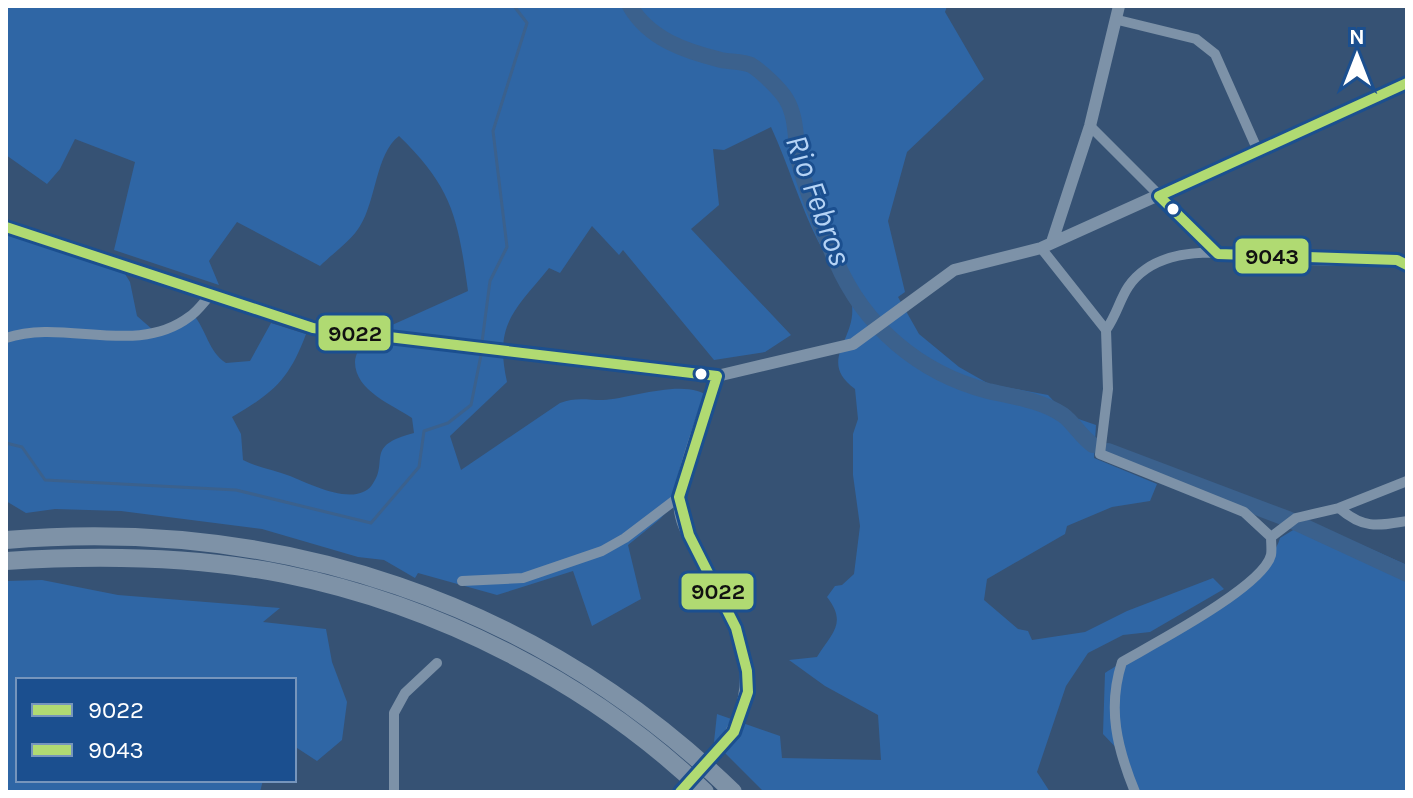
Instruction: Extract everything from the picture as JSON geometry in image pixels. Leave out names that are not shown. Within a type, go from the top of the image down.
[{"type":"highway","points":[[6,540],[121,534],[184,539],[288,554],[429,595],[496,623],[614,693],[733,792]]},
{"type":"highway","points":[[6,561],[65,557],[190,561],[285,575],[377,601],[438,623],[545,674],[608,713],[705,792]]},
{"type":"street","points":[[1046,245],[1090,126],[1119,6]]},
{"type":"street","points":[[1118,20],[1196,39],[1206,45],[1215,54],[1258,151]]},
{"type":"street","points":[[6,227],[313,328],[717,376],[853,344],[954,270],[1046,245],[1407,83]]},
{"type":"street","points":[[1090,126],[1218,254]]},
{"type":"street","points":[[1046,245],[1106,330]]},
{"type":"street","points":[[1135,792],[1115,735],[1113,690],[1122,662],[1230,598],[1261,573],[1271,556],[1271,537],[1244,512],[1100,454],[1108,389],[1106,330],[1123,291],[1146,269],[1170,257],[1218,254],[1315,260],[1397,260],[1407,265]]},
{"type":"street","points":[[6,338],[37,331],[107,335],[153,333],[189,318],[211,294]]},
{"type":"street","points":[[717,376],[679,497],[685,529],[711,575],[743,648],[746,700],[734,731],[718,752]]},
{"type":"street","points":[[1271,537],[1290,520],[1339,508],[1407,481]]},
{"type":"street","points":[[462,581],[523,578],[602,551],[679,497]]},
{"type":"street","points":[[1339,508],[1354,522],[1377,526],[1407,521]]},
{"type":"street","points":[[394,792],[394,713],[405,693],[437,663]]},
{"type":"shaded area","points":[[6,6],[947,6],[945,12],[984,79],[907,152],[888,221],[905,292],[898,297],[919,334],[959,367],[989,384],[1048,395],[1067,415],[1096,425],[1094,458],[1157,484],[1150,501],[1112,507],[1067,526],[1065,534],[987,579],[984,600],[1018,629],[1028,631],[1032,640],[1085,632],[1127,611],[1213,578],[1224,589],[1150,632],[1123,635],[1088,653],[1066,686],[1037,772],[1050,792],[764,792],[714,742],[717,714],[780,736],[782,758],[881,760],[878,715],[825,686],[789,660],[817,657],[837,621],[827,597],[835,586],[842,585],[854,574],[860,526],[853,475],[853,434],[858,419],[855,389],[844,379],[838,359],[852,318],[850,297],[843,280],[822,249],[771,127],[724,150],[713,149],[719,205],[691,229],[791,335],[765,352],[714,360],[623,250],[619,255],[592,226],[560,273],[549,268],[510,319],[503,346],[507,382],[450,436],[461,470],[565,401],[615,399],[675,389],[701,392],[711,399],[688,488],[660,519],[628,545],[641,599],[592,626],[573,571],[497,595],[418,573],[415,578],[384,560],[358,557],[262,529],[121,511],[55,509],[26,513],[6,501],[6,232],[122,269],[130,282],[137,316],[153,330],[193,314],[215,353],[226,363],[250,361],[271,323],[306,334],[293,363],[278,384],[232,417],[241,434],[243,460],[343,494],[364,492],[377,476],[383,449],[388,443],[414,433],[412,418],[376,396],[361,381],[355,362],[363,338],[468,291],[461,244],[450,206],[431,172],[399,136],[385,154],[360,226],[320,266],[237,222],[209,261],[219,285],[114,250],[135,162],[75,139],[60,169],[47,184],[6,155]]},
{"type":"shaded area","points":[[1308,521],[1407,565],[1407,792],[1138,792],[1123,755],[1103,734],[1105,673],[1230,593],[1254,574],[1271,555],[1280,538]]},
{"type":"shaded area","points":[[42,580],[118,595],[280,608],[263,622],[326,629],[332,662],[347,702],[342,740],[317,761],[296,747],[296,678],[16,678],[16,782],[262,782],[260,792],[6,792],[6,581]]},
{"type":"waterway","points":[[482,342],[490,281],[507,247],[493,131],[527,23],[514,6]]},
{"type":"waterway","name":"Rio Febros","points":[[630,6],[647,27],[669,42],[721,60],[751,65],[783,95],[793,116],[799,161],[817,216],[848,285],[878,326],[897,344],[939,372],[963,383],[1036,402],[1054,410],[1067,418],[1093,445]]},
{"type":"waterway","points":[[6,443],[22,447],[45,480],[236,490],[371,523],[419,467],[424,431],[448,423],[471,405],[481,355]]},
{"type":"waterway","name":"Rio Febros","points":[[1108,451],[1288,519],[1407,574]]},
{"type":"tunnel","points":[[680,792],[718,752]]},
{"type":"transit line","name":"9043","points":[[1159,196],[1407,83]]},
{"type":"transit line","name":"9043","points":[[1159,196],[1218,254],[1397,260],[1407,265]]},
{"type":"transit line","name":"9022","points":[[6,227],[313,328],[717,376]]},
{"type":"transit line","name":"9022","points":[[680,792],[734,732],[748,692],[747,671],[736,628],[689,535],[679,497],[717,376]]}]
